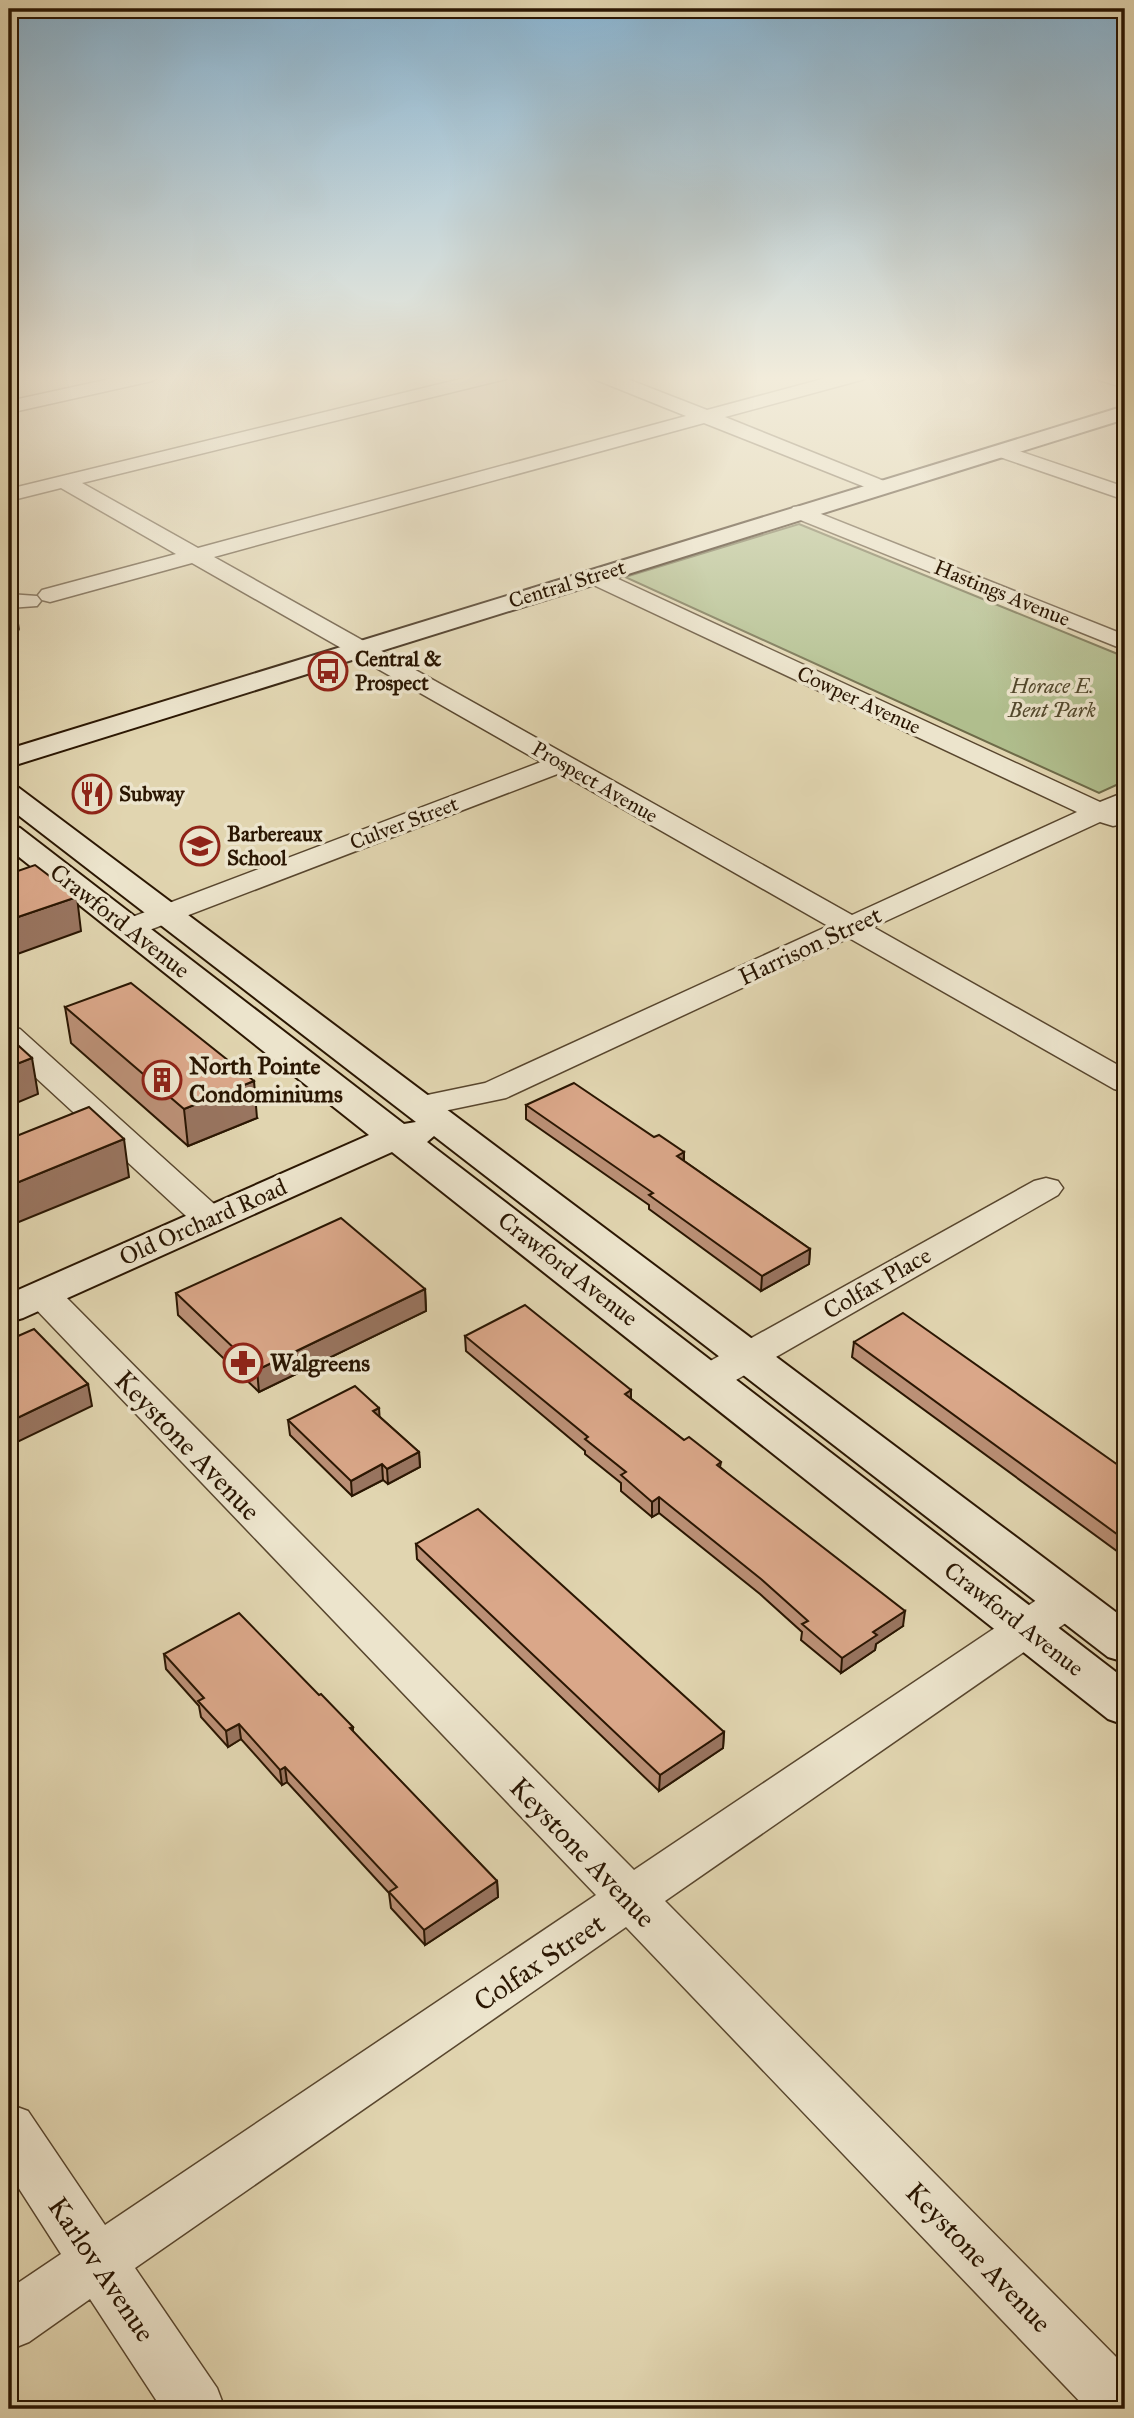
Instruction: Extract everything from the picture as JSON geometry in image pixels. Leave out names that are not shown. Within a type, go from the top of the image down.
[{"type":"main road","name":"Central Street","points":[[9,758],[879,488]]},
{"type":"main road","name":"Crawford Avenue","points":[[9,794],[166,914],[422,1124],[708,1379],[1124,1704]]},
{"type":"main road","name":"Crawford Avenue","points":[[9,834],[129,928],[422,1124],[749,1356],[1125,1644]]},
{"type":"main road","name":"Old Orchard Road","points":[[25,1301],[422,1124]]},
{"type":"street","points":[[9,495],[40,488]]},
{"type":"street","name":"Prospect Avenue","points":[[75,488],[1125,1083]]},
{"type":"street","points":[[29,599],[441,488]]},
{"type":"street","points":[[1107,488],[1125,494]]},
{"type":"street","name":"Hastings Avenue","points":[[801,512],[1125,643]]},
{"type":"street","name":"Cowper Avenue","points":[[593,576],[1117,812]]},
{"type":"street","name":"Culver Street","points":[[129,928],[562,763]]},
{"type":"street","name":"Harrison Street","points":[[422,1124],[850,927],[1117,812]]},
{"type":"street","points":[[9,1035],[211,1219]]},
{"type":"street","name":"Colfax Place","points":[[708,1379],[1046,1188]]},
{"type":"street","name":"Keystone Avenue","points":[[25,1301],[631,1901],[1125,2407]]},
{"type":"street","name":"Colfax Street","points":[[9,2322],[631,1901],[1068,1600]]},
{"type":"street","name":"Karlov Avenue","points":[[9,2128],[196,2409]]},
{"type":"green space","name":"Horace E. Bent Park","points":[[799,524],[1125,657],[1125,781],[1099,793],[625,577]]},
{"type":"building","points":[[9,612],[16,612],[9,626]]},
{"type":"building","points":[[35,865],[77,897],[9,920],[9,874]]},
{"type":"building","points":[[131,983],[254,1081],[184,1109],[65,1007]]},
{"type":"building","points":[[9,1037],[32,1058],[9,1067]]},
{"type":"building","points":[[574,1083],[654,1137],[659,1135],[684,1152],[677,1156],[810,1249],[762,1276],[649,1195],[653,1193],[526,1105]]},
{"type":"building","points":[[89,1107],[124,1139],[9,1186],[9,1139]]},
{"type":"building","name":"Walgreens","points":[[341,1218],[425,1289],[257,1370],[176,1293]]},
{"type":"building","points":[[525,1305],[631,1390],[625,1394],[684,1440],[689,1437],[721,1462],[717,1465],[905,1611],[873,1632],[877,1635],[842,1658],[802,1624],[808,1621],[761,1579],[659,1497],[652,1502],[621,1475],[626,1472],[585,1439],[588,1437],[465,1336]]},
{"type":"building","points":[[903,1313],[1125,1470],[1125,1540],[854,1342]]},
{"type":"building","points":[[34,1329],[88,1384],[9,1422],[9,1340]]},
{"type":"building","points":[[355,1386],[379,1408],[373,1411],[419,1452],[387,1469],[382,1464],[351,1481],[288,1420]]},
{"type":"building","points":[[478,1509],[724,1732],[660,1775],[416,1544]]},
{"type":"building","points":[[239,1613],[353,1727],[350,1728],[497,1881],[424,1930],[389,1892],[397,1887],[285,1767],[280,1770],[239,1724],[226,1731],[198,1701],[204,1698],[164,1654]]},
{"type":"place","name":"Central & Prospect","points":[[328,671]]},
{"type":"place","name":"Subway","points":[[92,794]]},
{"type":"place","name":"Barbereaux School","points":[[200,846]]},
{"type":"place","name":"North Pointe Condominiums","points":[[162,1080]]},
{"type":"place","name":"Walgreens","points":[[243,1363]]}]
